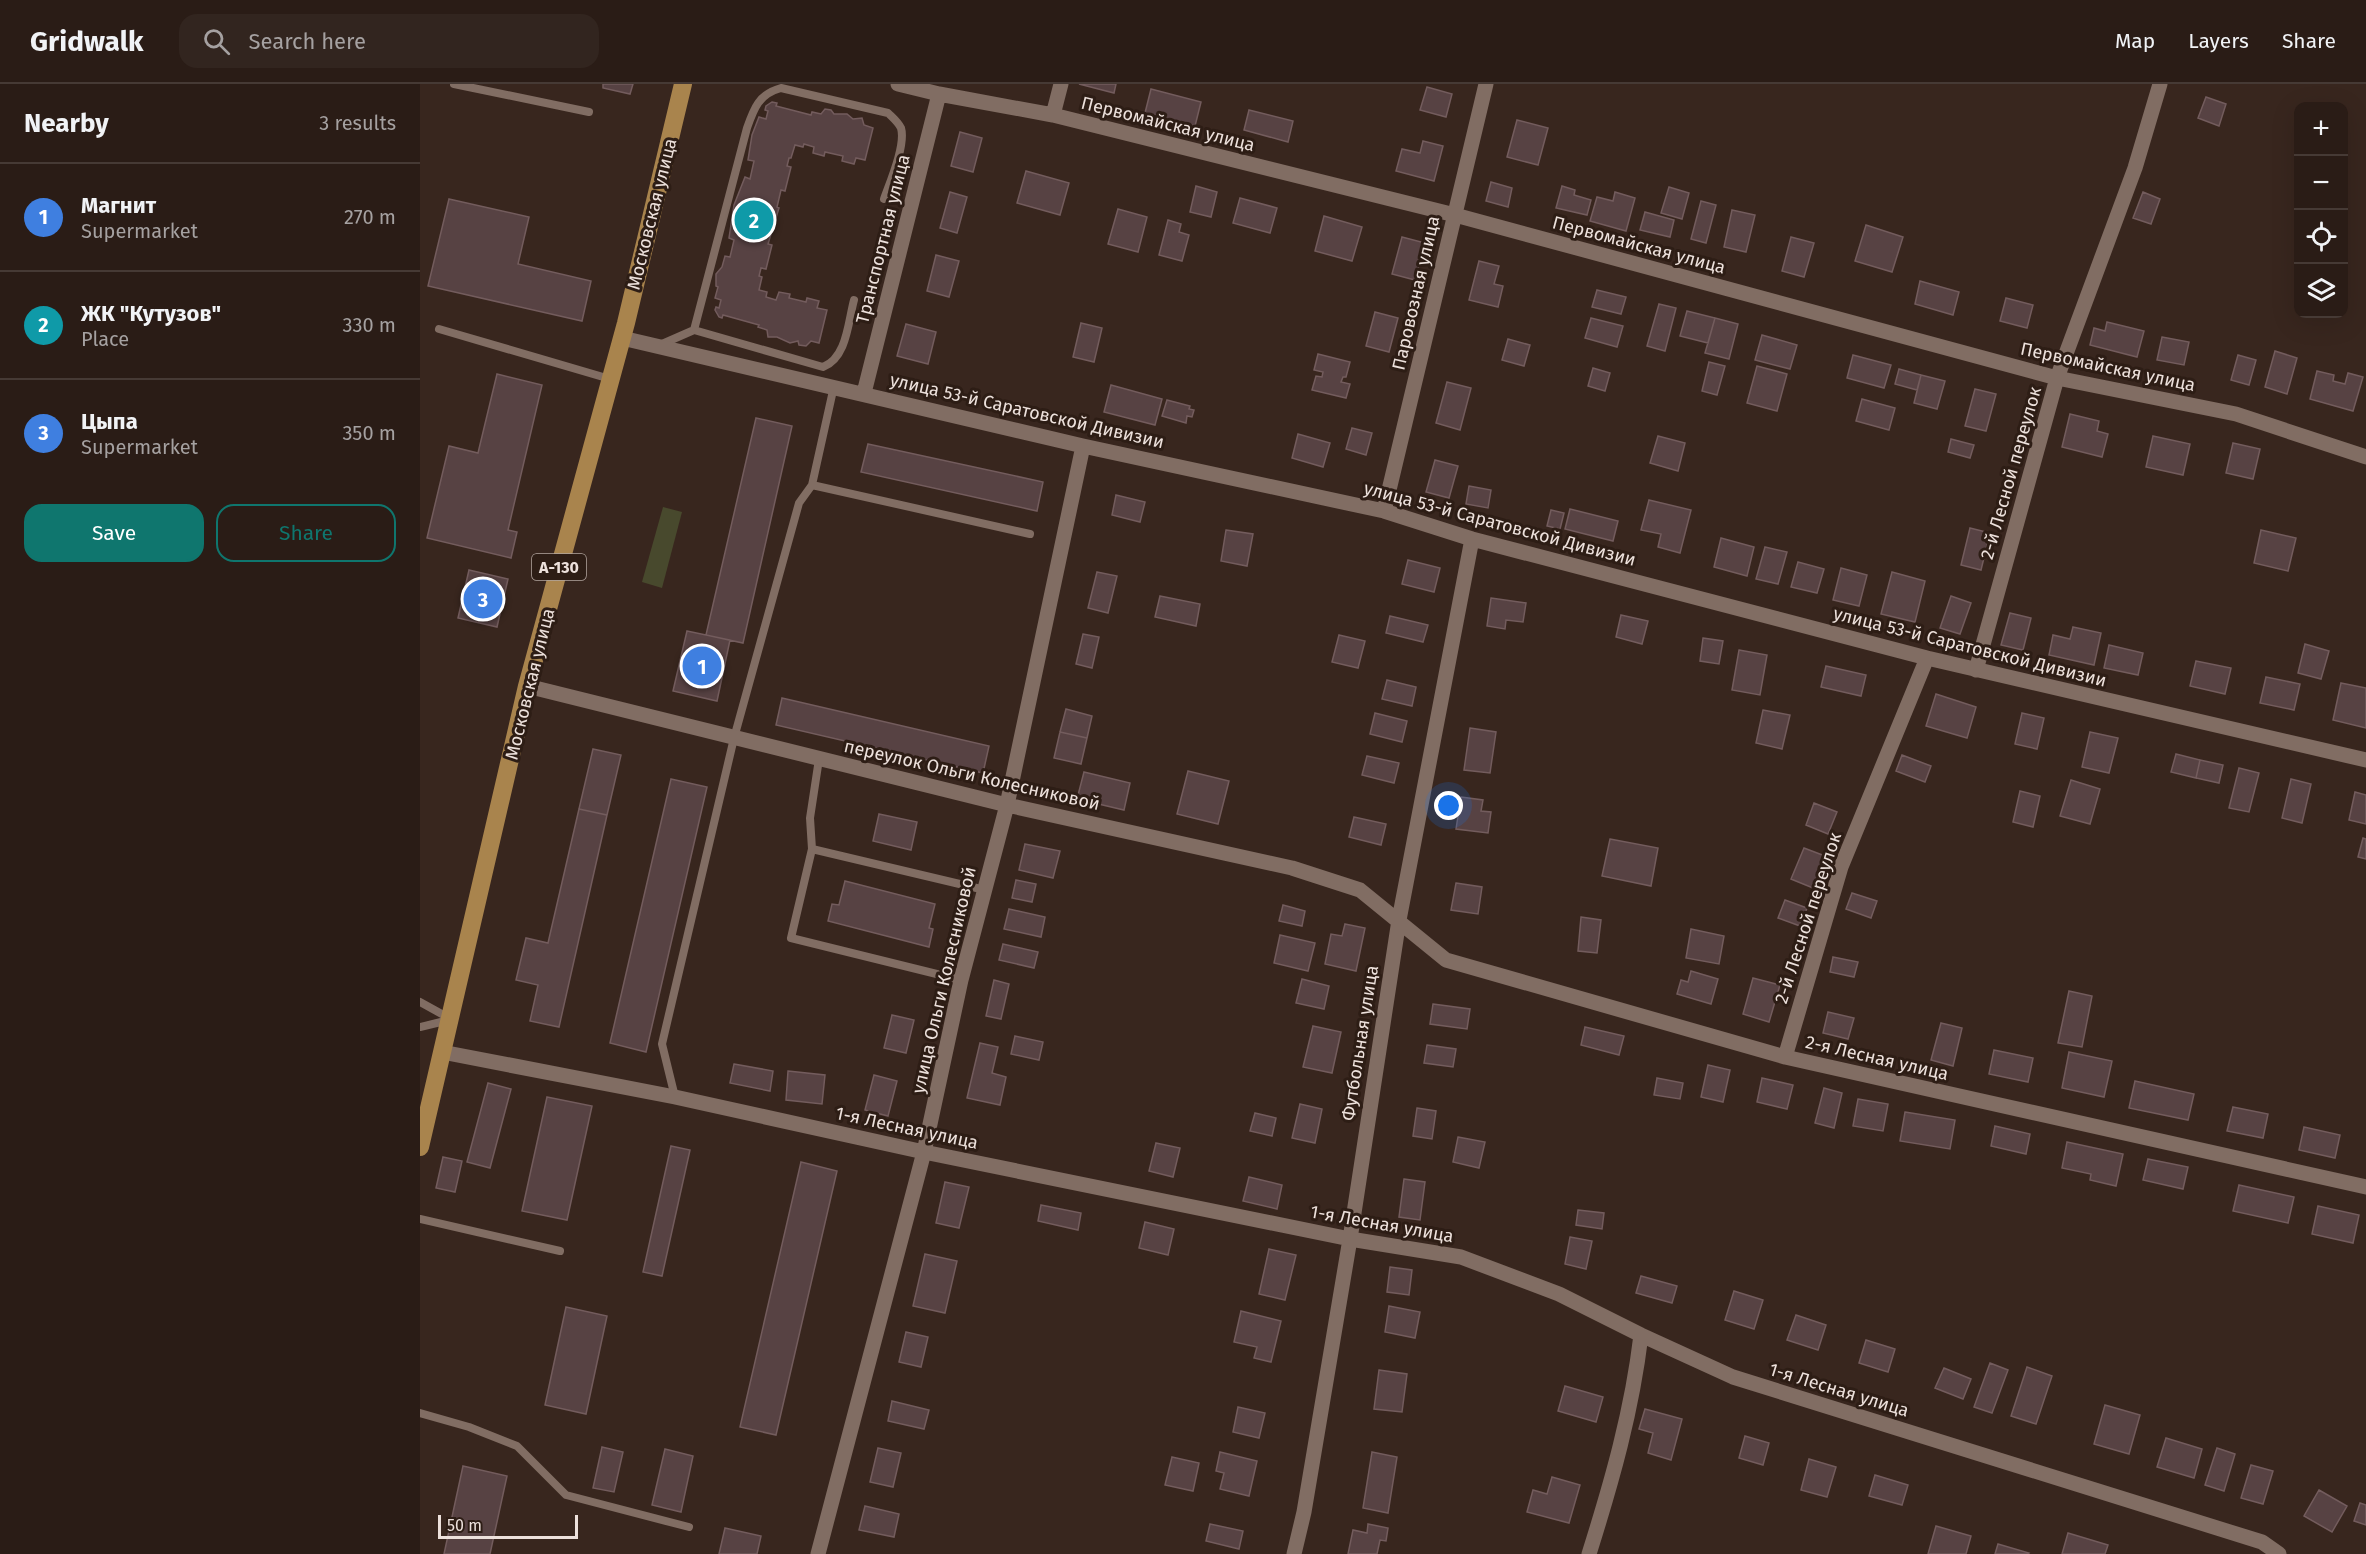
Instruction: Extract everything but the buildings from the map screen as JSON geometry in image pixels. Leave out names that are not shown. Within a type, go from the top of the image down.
[{"type":"main road","name":"Московская улица","points":[[420,1147],[527,686],[622,338],[683,84]]},
{"type":"street","name":"Первомайская улица","points":[[898,84],[1053,115],[1455,215],[2057,378],[2236,414],[2366,457]]},
{"type":"street","points":[[1053,115],[1060,84]]},
{"type":"street","name":"Паровозная улица","points":[[1384,511],[1486,84]]},
{"type":"street","name":"2-й Лесной переулок","points":[[1976,670],[2057,378],[2135,168],[2160,84]]},
{"type":"street","name":"Транспортная улица","points":[[864,393],[939,94]]},
{"type":"street","name":"улица 53-й Саратовской Дивизии","points":[[622,338],[1083,446],[1384,511],[1472,538],[1927,658],[2366,760]]},
{"type":"street","name":"улица Ольги Колесниковой","points":[[818,1554],[924,1152],[961,980],[1007,805],[1083,446]]},
{"type":"street","name":"Футбольная улица","points":[[1294,1554],[1350,1239],[1399,920],[1472,538]]},
{"type":"street","name":"2-й Лесной переулок","points":[[1785,1057],[1842,867],[1927,658]]},
{"type":"street","name":"переулок Ольги Колесниковой","points":[[527,686],[1007,805],[1292,868],[1360,890],[1399,920]]},
{"type":"street","name":"2-я Лесная улица","points":[[1399,920],[1446,960],[1785,1057],[2366,1187]]},
{"type":"street","name":"1-я Лесная улица","points":[[442,1052],[675,1097],[924,1152],[1350,1239],[1461,1257],[1559,1294],[1733,1377],[2262,1542],[2279,1554]]},
{"type":"street","points":[[1589,1554],[1620,1453],[1636,1379],[1641,1335]]},
{"type":"lane","points":[[454,84],[590,112]]},
{"type":"lane","points":[[694,330],[747,128],[754,108],[762,96],[769,91],[781,88],[888,113],[898,122],[902,131],[901,142],[884,199]]},
{"type":"lane","points":[[658,346],[694,330],[823,367],[830,365],[838,357],[854,300]]},
{"type":"lane","points":[[439,329],[610,379]]},
{"type":"lane","points":[[675,1097],[662,1044],[734,738],[799,503],[812,485],[834,386]]},
{"type":"lane","points":[[812,485],[1030,534]]},
{"type":"lane","points":[[819,759],[810,818],[812,849],[791,938],[961,980]]},
{"type":"lane","points":[[812,849],[985,890]]},
{"type":"lane","points":[[420,1002],[450,1019]]},
{"type":"lane","points":[[420,1027],[450,1019]]},
{"type":"lane","points":[[420,1219],[560,1251]]},
{"type":"lane","points":[[420,1413],[469,1427],[517,1446],[566,1495],[689,1527]]},
{"type":"green space","points":[[663,507],[682,512],[662,588],[642,582]]},
{"type":"place","name":"ЖК \"Кутузов\"","points":[[754,220]]},
{"type":"place","name":"Цыпа","points":[[483,599]]},
{"type":"place","name":"Магнит","points":[[702,666]]}]
